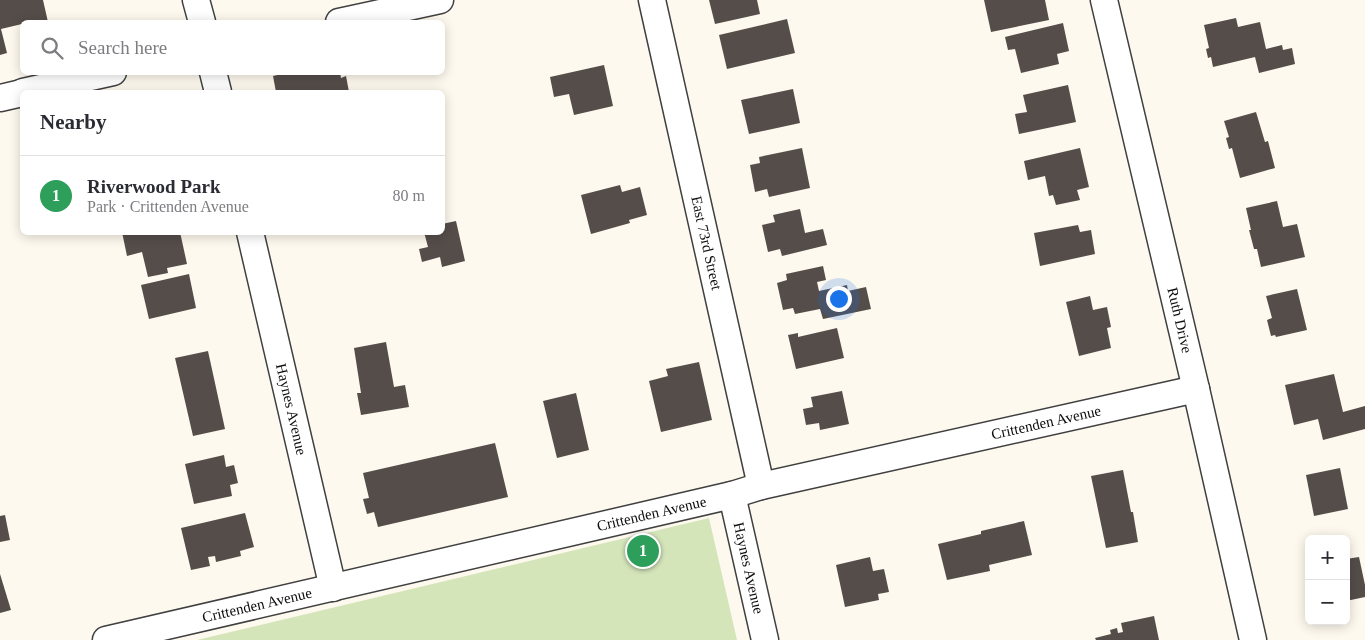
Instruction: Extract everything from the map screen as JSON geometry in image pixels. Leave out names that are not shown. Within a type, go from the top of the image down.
[{"type":"street","points":[[196,0],[201,20]]},
{"type":"street","name":"East 73rd Street","points":[[652,0],[761,486]]},
{"type":"street","name":"Ruth Drive","points":[[1104,0],[1253,640]]},
{"type":"street","points":[[348,20],[431,1]]},
{"type":"street","points":[[36,90],[100,75]]},
{"type":"street","points":[[214,75],[218,90]]},
{"type":"street","points":[[0,98],[20,94]]},
{"type":"street","name":"Haynes Avenue","points":[[251,235],[333,588]]},
{"type":"street","name":"Crittenden Avenue","points":[[106,640],[732,496],[761,486],[1196,390]]},
{"type":"street","name":"Haynes Avenue","points":[[732,496],[765,640]]},
{"type":"green space","points":[[709,518],[737,640],[197,640]]},
{"type":"building","points":[[0,0],[43,0],[48,20],[20,20],[20,24],[1,29],[7,53],[0,55]]},
{"type":"building","points":[[709,0],[757,0],[760,14],[715,24]]},
{"type":"building","points":[[984,0],[1045,0],[1049,20],[991,32]]},
{"type":"building","points":[[1236,18],[1238,27],[1260,22],[1266,49],[1282,45],[1283,50],[1292,48],[1295,64],[1259,73],[1255,57],[1213,67],[1211,57],[1208,58],[1206,49],[1209,48],[1204,25]]},
{"type":"building","points":[[787,19],[795,53],[727,69],[719,35]]},
{"type":"building","points":[[1063,23],[1069,51],[1057,54],[1059,64],[1021,73],[1015,49],[1008,50],[1005,37]]},
{"type":"building","points":[[604,65],[613,106],[574,115],[569,94],[554,97],[550,77]]},
{"type":"building","points":[[340,75],[341,78],[346,76],[349,90],[276,90],[273,76]]},
{"type":"building","points":[[1068,85],[1076,122],[1019,134],[1015,114],[1027,112],[1023,95]]},
{"type":"building","points":[[793,89],[800,123],[749,134],[741,100]]},
{"type":"building","points":[[1256,112],[1265,142],[1268,141],[1275,168],[1240,178],[1232,148],[1229,149],[1226,138],[1229,137],[1224,121]]},
{"type":"building","points":[[802,148],[810,188],[769,197],[767,189],[755,192],[750,165],[760,163],[759,157]]},
{"type":"building","points":[[1080,148],[1089,187],[1077,190],[1080,200],[1056,205],[1053,195],[1049,196],[1045,176],[1028,180],[1024,161]]},
{"type":"building","points":[[620,185],[622,192],[640,187],[647,215],[629,220],[630,223],[591,234],[581,195]]},
{"type":"building","points":[[1277,201],[1283,227],[1297,224],[1305,257],[1261,267],[1257,249],[1254,249],[1249,230],[1251,230],[1246,208]]},
{"type":"building","points":[[800,209],[805,233],[823,229],[827,245],[782,256],[780,249],[768,252],[762,225],[775,222],[773,215]]},
{"type":"building","points":[[456,221],[465,261],[442,267],[440,257],[422,262],[419,249],[428,247],[425,235],[445,235],[445,223]]},
{"type":"building","points":[[1078,225],[1080,232],[1091,230],[1095,254],[1040,266],[1034,233]]},
{"type":"building","points":[[123,235],[181,235],[187,264],[167,268],[168,273],[148,277],[142,252],[127,256]]},
{"type":"building","points":[[823,266],[826,280],[817,282],[819,291],[847,285],[848,291],[866,287],[871,309],[823,319],[820,309],[795,314],[793,308],[783,310],[777,283],[787,280],[786,274]]},
{"type":"building","points":[[189,274],[196,308],[149,319],[141,285]]},
{"type":"building","points":[[1297,289],[1307,330],[1276,337],[1275,335],[1271,336],[1267,320],[1272,318],[1266,296]]},
{"type":"building","points":[[1090,296],[1093,310],[1107,307],[1111,327],[1107,328],[1111,348],[1079,356],[1066,302]]},
{"type":"building","points":[[837,328],[844,358],[796,369],[788,335],[798,333],[798,337]]},
{"type":"building","points":[[386,342],[394,387],[405,385],[409,407],[361,415],[357,393],[361,393],[354,348]]},
{"type":"building","points":[[208,351],[225,429],[193,436],[175,358]]},
{"type":"building","points":[[699,362],[712,420],[661,432],[649,381],[668,376],[666,369]]},
{"type":"building","points":[[1334,374],[1343,412],[1365,406],[1365,429],[1323,440],[1318,419],[1294,425],[1285,385]]},
{"type":"building","points":[[842,391],[849,424],[820,430],[819,423],[806,425],[803,409],[813,407],[811,397]]},
{"type":"building","points":[[576,393],[589,450],[557,458],[543,401]]},
{"type":"building","points":[[495,443],[508,497],[378,527],[374,512],[367,514],[363,499],[369,498],[363,473]]},
{"type":"building","points":[[224,455],[226,467],[234,465],[238,483],[230,485],[232,496],[194,504],[185,464]]},
{"type":"building","points":[[1340,468],[1348,509],[1314,516],[1306,475]]},
{"type":"building","points":[[1123,470],[1138,542],[1106,548],[1091,476]]},
{"type":"building","points":[[245,513],[254,547],[240,551],[241,556],[216,562],[215,556],[208,557],[210,566],[191,570],[181,528]]},
{"type":"building","points":[[5,515],[10,540],[0,542],[0,516]]},
{"type":"building","points":[[1024,521],[1032,555],[989,565],[990,571],[947,580],[938,544]]},
{"type":"building","points":[[870,557],[873,571],[884,569],[889,592],[878,594],[879,600],[845,607],[836,565]]},
{"type":"building","points":[[1359,557],[1365,585],[1365,597],[1350,600],[1350,580],[1350,558]]},
{"type":"building","points":[[0,574],[11,610],[0,613]]},
{"type":"building","points":[[1154,616],[1159,640],[1096,640],[1095,638],[1111,634],[1110,630],[1117,628],[1118,633],[1123,632],[1121,623]]},
{"type":"place","name":"Riverwood Park","points":[[643,551]]}]
